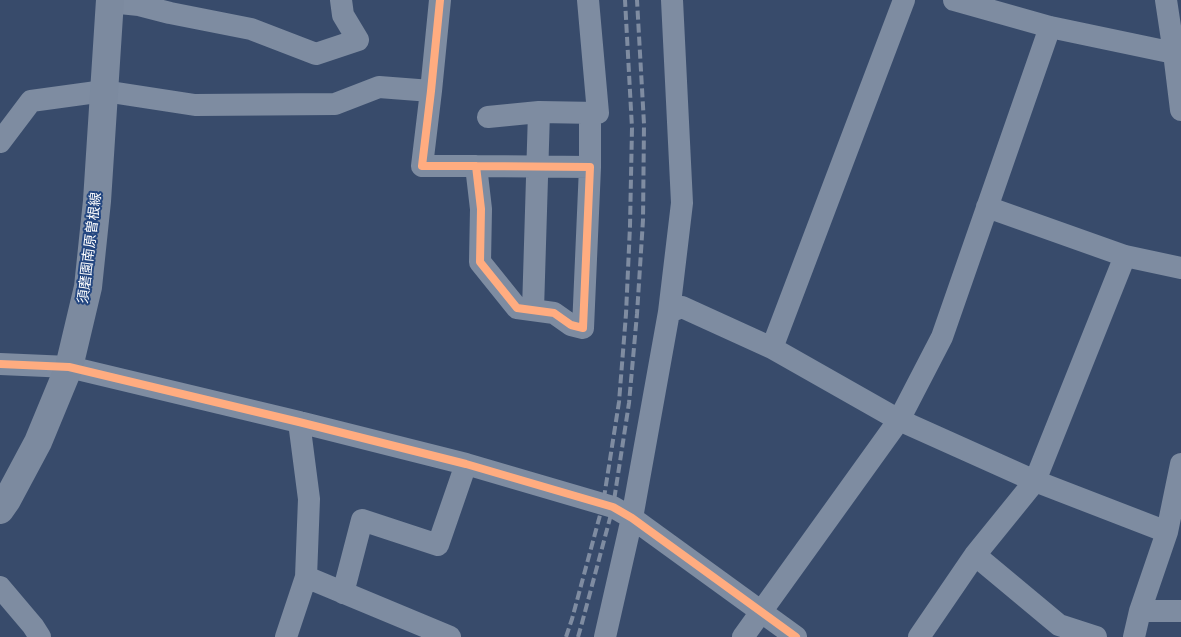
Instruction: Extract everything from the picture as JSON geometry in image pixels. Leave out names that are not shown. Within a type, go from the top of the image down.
[{"type":"main road","name":"須磨園南原曽根線","points":[[0,510],[38,442],[69,367],[88,287],[97,201],[110,1]]},
{"type":"street","points":[[110,1],[139,5],[251,30],[316,54],[358,40],[343,16],[341,0]]},
{"type":"street","points":[[440,0],[422,166],[590,167]]},
{"type":"street","points":[[488,116],[539,112],[598,113],[588,0]]},
{"type":"street","points":[[605,637],[632,518],[669,312],[682,203],[672,0]]},
{"type":"street","points":[[772,348],[904,0]]},
{"type":"street","points":[[954,0],[1050,28],[1174,53]]},
{"type":"street","points":[[1172,11],[1174,53],[1181,110]]},
{"type":"street","points":[[743,637],[898,420],[942,337],[1050,28]]},
{"type":"street","points":[[0,142],[31,100],[104,91],[195,105],[335,104],[379,87],[431,91]]},
{"type":"street","points":[[534,310],[539,112]]},
{"type":"street","points":[[476,166],[480,209],[480,262],[517,308],[554,313],[571,326],[583,328],[590,167],[590,113]]},
{"type":"street","points":[[987,207],[1125,256],[1181,268]]},
{"type":"street","points":[[919,637],[975,555],[1035,481],[1125,256]]},
{"type":"street","points":[[669,312],[682,307],[772,348],[898,420],[1035,481],[1167,532]]},
{"type":"street","points":[[0,364],[69,367],[466,464],[612,507],[632,518],[796,637]]},
{"type":"street","points":[[286,637],[306,577],[309,499],[299,422]]},
{"type":"street","points":[[343,593],[362,520],[438,545],[466,464]]},
{"type":"street","points":[[1134,637],[1140,611],[1167,532],[1181,464]]},
{"type":"street","points":[[975,555],[1059,626],[1096,637]]},
{"type":"street","points":[[306,577],[450,637]]},
{"type":"street","points":[[0,586],[40,637]]},
{"type":"street","points":[[1140,611],[1181,611]]},
{"type":"railway","points":[[566,637],[603,504],[619,402],[626,314],[632,128],[625,0]]},
{"type":"railway","points":[[578,637],[613,507],[629,403],[643,220],[644,124],[637,0]]},
{"type":"cycle path","points":[[440,0],[422,166],[476,166],[590,167],[583,328],[571,325],[554,313],[517,308],[480,262],[481,209],[476,166]]},
{"type":"cycle path","points":[[0,364],[69,367],[466,464],[613,507],[632,518],[796,637]]}]
